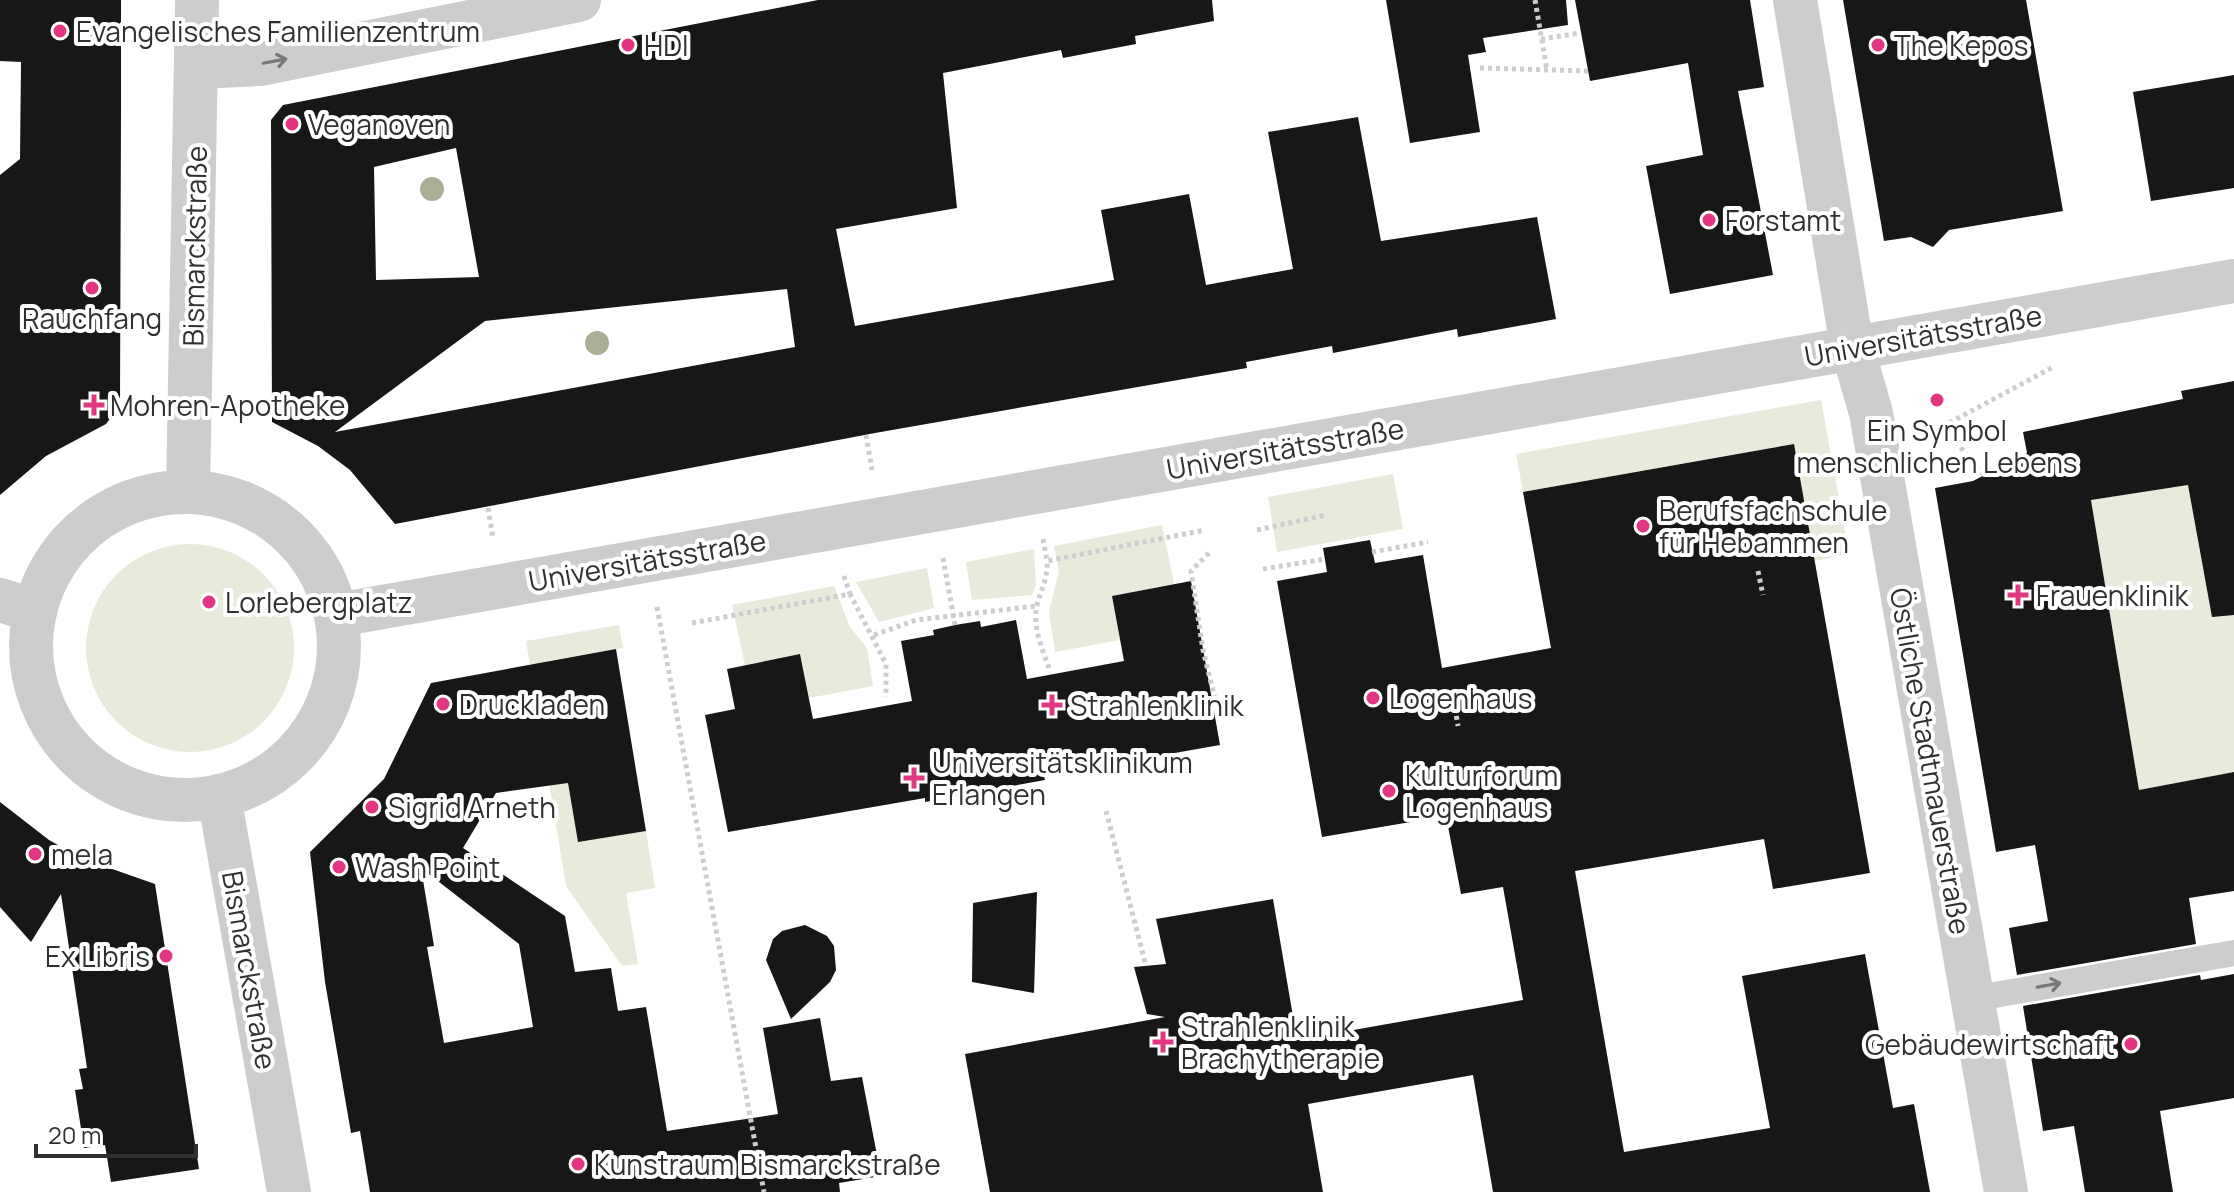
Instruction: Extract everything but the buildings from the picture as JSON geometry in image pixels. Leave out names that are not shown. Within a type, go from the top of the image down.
[{"type":"street","name":"Bismarckstraße","points":[[188,492],[197,0]]},
{"type":"street","points":[[197,67],[261,64],[579,0]]},
{"type":"street","name":"Östliche Stadtmauerstraße","points":[[1795,0],[1852,347],[1871,413],[2006,1192]]},
{"type":"street","name":"Universitätsstraße","points":[[337,615],[2234,281]]},
{"type":"street","points":[[188,492],[239,502],[284,528],[299,542],[323,576],[337,615],[338,670],[321,720],[294,755],[277,769],[239,790],[183,800],[129,789],[96,772],[69,747],[49,717],[36,683],[31,647],[18,605],[73,541],[97,520],[140,499],[188,492]]},
{"type":"street","name":"Bismarckstraße","points":[[219,796],[289,1192]]},
{"type":"lane","points":[[1972,999],[2234,953]]},
{"type":"path","points":[[1536,0],[1547,70]]},
{"type":"path","points":[[1541,39],[1580,33]]},
{"type":"path","points":[[1480,68],[1588,71]]},
{"type":"path","points":[[1984,475],[1956,442],[1949,423],[2055,366]]},
{"type":"path","points":[[866,435],[869,451]]},
{"type":"path","points":[[488,508],[489,517]]},
{"type":"path","points":[[933,510],[955,625]]},
{"type":"path","points":[[1257,530],[1326,515]]},
{"type":"path","points":[[1049,668],[1037,634],[1036,606],[1045,586],[1047,561],[1205,530]]},
{"type":"path","points":[[1372,552],[1428,542]]},
{"type":"path","points":[[1209,553],[1191,571],[1203,650],[1215,699],[1237,710]]},
{"type":"path","points":[[1263,569],[1325,559]]},
{"type":"path","points":[[649,560],[764,1192]]},
{"type":"path","points":[[1758,571],[1763,595]]},
{"type":"path","points":[[692,623],[850,594],[854,607],[874,635],[886,664],[886,697]]},
{"type":"path","points":[[874,635],[916,620],[1036,606]]},
{"type":"path","points":[[1455,708],[1458,726]]},
{"type":"path","points":[[1106,811],[1146,966]]},
{"type":"shaded area","points":[[1821,400],[1849,554],[1815,561],[1793,444],[1523,492],[1516,454]]},
{"type":"shaded area","points":[[1393,474],[1403,529],[1277,552],[1268,497]]},
{"type":"shaded area","points":[[2188,485],[2208,593],[2234,590],[2234,772],[2139,790],[2091,500]]},
{"type":"shaded area","points":[[1162,525],[1174,584],[1112,596],[1120,640],[1055,652],[1049,612],[1059,571],[1054,546]]},
{"type":"shaded area","points":[[190,544],[230,552],[263,575],[286,608],[294,648],[286,688],[263,721],[230,744],[190,752],[150,744],[117,721],[94,688],[86,648],[94,608],[117,575],[150,552]]},
{"type":"shaded area","points":[[1034,549],[1036,585],[1032,595],[972,600],[966,562]]},
{"type":"shaded area","points":[[927,568],[934,608],[879,622],[856,582]]},
{"type":"shaded area","points":[[834,586],[850,627],[867,648],[873,686],[809,698],[800,654],[745,665],[732,605]]},
{"type":"shaded area","points":[[619,625],[623,648],[547,661],[578,841],[646,831],[655,888],[626,893],[638,964],[622,966],[566,886],[526,641]]},
{"type":"place","name":"Evangelisches Familienzentrum","points":[[60,31]]},
{"type":"place","name":"HDI","points":[[628,45]]},
{"type":"place","name":"The Kepos","points":[[1878,45]]},
{"type":"place","name":"Veganoven","points":[[292,124]]},
{"type":"place","name":"Forstamt","points":[[1709,220]]},
{"type":"place","name":"Rauchfang","points":[[92,288]]},
{"type":"place","name":"Ein Symbol menschlichen Lebens","points":[[1937,400]]},
{"type":"place","name":"Mohren-Apotheke","points":[[94,405]]},
{"type":"place","name":"Berufsfachschule für Hebammen","points":[[1643,526]]},
{"type":"place","name":"Frauenklinik","points":[[2018,595]]},
{"type":"place","name":"Lorlebergplatz","points":[[209,602]]},
{"type":"place","name":"Logenhaus","points":[[1373,698]]},
{"type":"place","name":"Druckladen","points":[[443,704]]},
{"type":"place","name":"Strahlenklinik","points":[[1052,705]]},
{"type":"place","name":"Universitätsklinikum Erlangen","points":[[914,778]]},
{"type":"place","name":"Kulturforum Logenhaus","points":[[1389,791]]},
{"type":"place","name":"Sigrid Arneth","points":[[372,807]]},
{"type":"place","name":"mela","points":[[35,854]]},
{"type":"place","name":"Wash Point","points":[[339,867]]},
{"type":"place","name":"Ex Libris","points":[[166,956]]},
{"type":"place","name":"Strahlenklinik Brachytherapie","points":[[1163,1042]]},
{"type":"place","name":"Gebäudewirtschaft","points":[[2131,1044]]},
{"type":"place","name":"Kunstraum Bismarckstraße","points":[[578,1164]]}]
